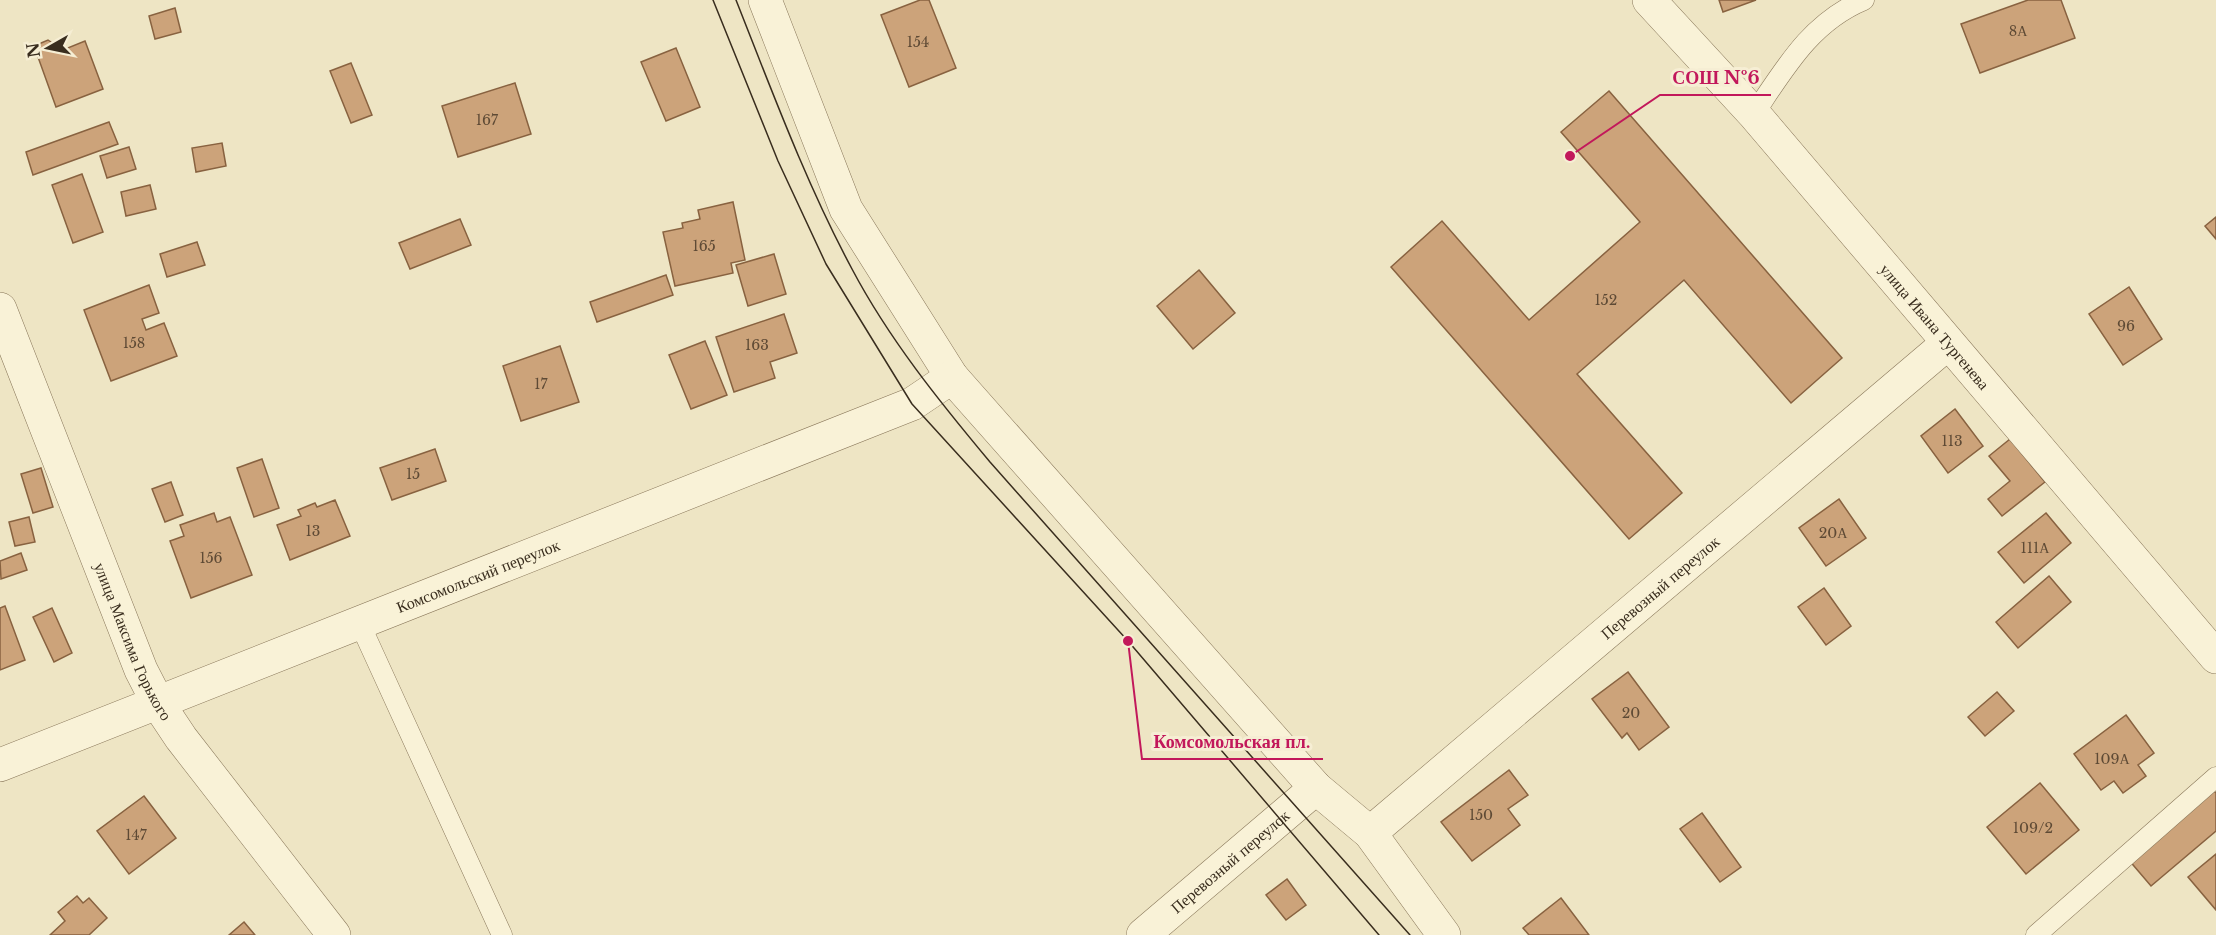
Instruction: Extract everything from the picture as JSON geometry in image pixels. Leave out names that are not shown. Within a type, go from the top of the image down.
[{"type":"street","points":[[765,0],[846,209],[952,376],[1316,788],[1370,833],[1444,935]]},
{"type":"street","name":"улица Ивана Тургенева","points":[[1649,0],[1754,114],[2216,657]]},
{"type":"street","name":"улица Максима Горького","points":[[0,309],[141,670],[159,705],[181,738],[334,935]]},
{"type":"street","name":"Перевозный переулок","points":[[1370,833],[1948,342]]},
{"type":"street","name":"Комсомольский переулок","points":[[0,765],[159,705],[912,404],[952,376]]},
{"type":"street","name":"Перевозный переулок","points":[[1143,935],[1316,788]]},
{"type":"lane","points":[[1754,114],[1793,55],[1817,27],[1849,6],[1864,0]]},
{"type":"lane","points":[[360,624],[502,935]]},
{"type":"lane","points":[[2036,935],[2216,777]]},
{"type":"building","points":[[920,0],[929,0],[956,68],[909,87],[881,15]]},
{"type":"building","points":[[1719,0],[1756,0],[1723,12]]},
{"type":"building","points":[[2028,0],[2061,0],[2075,38],[1980,73],[1961,24]]},
{"type":"building","points":[[175,8],[181,32],[155,39],[149,16]]},
{"type":"building","points":[[48,40],[63,50],[85,41],[103,89],[56,107],[34,46]]},
{"type":"building","points":[[676,48],[700,107],[666,121],[641,62]]},
{"type":"building","points":[[351,63],[372,115],[351,123],[330,71]]},
{"type":"building","points":[[515,83],[531,134],[458,157],[442,106]]},
{"type":"building","points":[[1609,91],[1842,358],[1791,403],[1684,280],[1577,374],[1682,493],[1629,539],[1391,267],[1442,221],[1529,320],[1640,222],[1561,132]]},
{"type":"building","points":[[109,122],[118,144],[33,175],[26,152]]},
{"type":"building","points":[[222,143],[226,166],[196,172],[192,148]]},
{"type":"building","points":[[129,147],[136,169],[107,178],[100,156]]},
{"type":"building","points":[[82,174],[103,232],[73,243],[52,185]]},
{"type":"building","points":[[150,185],[156,209],[126,216],[121,192]]},
{"type":"building","points":[[733,202],[745,260],[731,263],[733,273],[675,286],[663,232],[683,228],[682,223],[700,219],[698,210]]},
{"type":"building","points":[[2216,217],[2216,239],[2205,226]]},
{"type":"building","points":[[460,219],[471,245],[410,269],[399,243]]},
{"type":"building","points":[[197,242],[205,265],[167,277],[160,254]]},
{"type":"building","points":[[774,254],[786,294],[748,306],[736,265]]},
{"type":"building","points":[[1199,270],[1235,313],[1193,349],[1157,306]]},
{"type":"building","points":[[666,275],[673,295],[597,322],[590,302]]},
{"type":"building","points":[[149,285],[159,313],[142,319],[146,330],[164,323],[177,356],[111,381],[84,310]]},
{"type":"building","points":[[2129,287],[2162,339],[2123,365],[2089,314]]},
{"type":"building","points":[[784,314],[797,353],[770,362],[775,378],[734,392],[716,337]]},
{"type":"building","points":[[705,341],[727,395],[691,409],[669,355]]},
{"type":"building","points":[[560,346],[579,402],[521,421],[503,366]]},
{"type":"building","points":[[1955,409],[1983,446],[1948,473],[1921,436]]},
{"type":"building","points":[[2010,439],[2045,482],[2002,516],[1988,499],[2010,481],[1989,456]]},
{"type":"building","points":[[435,449],[446,481],[392,500],[380,468]]},
{"type":"building","points":[[262,459],[279,508],[254,517],[237,468]]},
{"type":"building","points":[[41,468],[53,507],[33,513],[21,474]]},
{"type":"building","points":[[171,482],[183,515],[165,522],[152,489]]},
{"type":"building","points":[[1839,499],[1866,538],[1826,566],[1799,528]]},
{"type":"building","points":[[335,500],[350,536],[290,560],[277,525],[301,516],[298,510],[315,503],[317,507]]},
{"type":"building","points":[[214,513],[217,522],[230,517],[252,575],[191,598],[170,541],[184,536],[180,525]]},
{"type":"building","points":[[2046,513],[2071,543],[2024,583],[1998,552]]},
{"type":"building","points":[[29,517],[35,542],[15,546],[9,522]]},
{"type":"building","points":[[21,553],[27,570],[1,579],[0,561]]},
{"type":"building","points":[[2049,576],[2071,602],[2018,648],[1996,622]]},
{"type":"building","points":[[1824,588],[1851,626],[1826,645],[1798,607]]},
{"type":"building","points":[[5,606],[25,660],[0,670],[0,608]]},
{"type":"building","points":[[52,608],[72,653],[54,662],[33,617]]},
{"type":"building","points":[[1628,672],[1669,727],[1639,750],[1627,733],[1622,738],[1592,699]]},
{"type":"building","points":[[1997,692],[2014,711],[1985,736],[1968,717]]},
{"type":"building","points":[[2126,715],[2154,753],[2138,765],[2146,776],[2123,793],[2114,781],[2101,790],[2074,754]]},
{"type":"building","points":[[1509,770],[1528,795],[1508,809],[1520,825],[1472,861],[1441,822]]},
{"type":"building","points":[[2040,783],[2079,830],[2026,874],[1987,827]]},
{"type":"building","points":[[2211,788],[2216,793],[2216,831],[2151,886],[2128,859]]},
{"type":"building","points":[[144,796],[176,838],[129,874],[97,831]]},
{"type":"building","points":[[1702,813],[1741,867],[1720,882],[1680,829]]},
{"type":"building","points":[[2216,854],[2216,910],[2188,877]]},
{"type":"building","points":[[1287,879],[1306,905],[1286,920],[1266,895]]},
{"type":"building","points":[[77,896],[83,903],[89,898],[107,918],[89,935],[50,935],[65,921],[58,912]]},
{"type":"building","points":[[1561,898],[1589,935],[1529,935],[1523,928]]},
{"type":"building","points":[[244,922],[255,935],[229,935]]},
{"type":"tram line","points":[[713,0],[778,161],[826,264],[912,404],[1128,641],[1379,935]]},
{"type":"tram line","points":[[736,0],[790,136],[835,236],[866,295],[898,345],[990,462],[1410,935]]},
{"type":"place","name":"СОШ №6","points":[[1570,156]]},
{"type":"place","name":"Комсомольская пл.","points":[[1128,641]]}]
